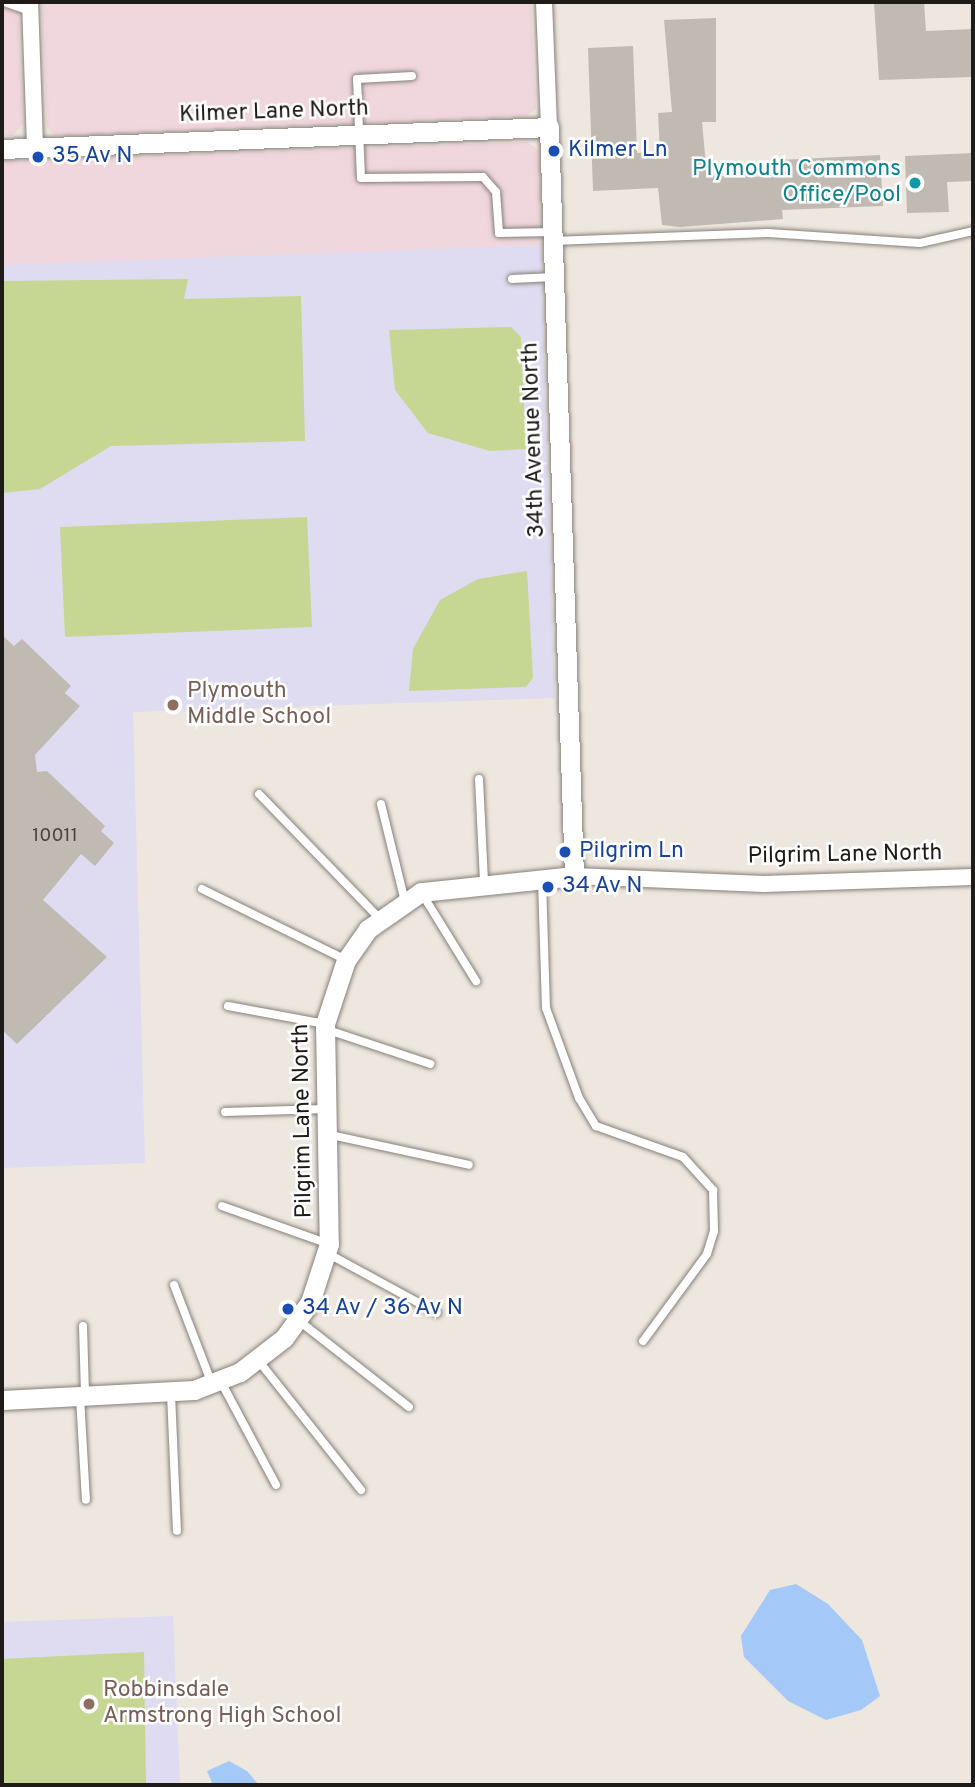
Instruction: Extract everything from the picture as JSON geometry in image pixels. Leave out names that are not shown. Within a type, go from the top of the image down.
[{"type":"street","name":"34th Avenue North","points":[[544,2],[574,876]]},
{"type":"street","points":[[30,7],[35,147]]},
{"type":"street","name":"Kilmer Lane North","points":[[2,149],[549,127]]},
{"type":"street","name":"Pilgrim Lane North","points":[[2,1400],[171,1394],[216,1382],[258,1360],[298,1320],[328,1249],[325,1027],[346,960],[380,919],[413,897],[484,881],[574,876],[764,884],[973,877]]},
{"type":"lane","points":[[4,2],[30,7]]},
{"type":"lane","points":[[412,76],[356,79],[361,178],[482,177],[496,192],[499,233],[552,237],[768,233],[920,243],[973,231]]},
{"type":"lane","points":[[512,279],[554,277]]},
{"type":"lane","points":[[479,779],[484,881]]},
{"type":"lane","points":[[260,794],[380,919]]},
{"type":"lane","points":[[381,804],[413,897],[476,981]]},
{"type":"lane","points":[[542,878],[546,1008],[579,1098],[596,1126],[683,1157],[713,1190],[714,1231],[707,1254],[643,1341]]},
{"type":"lane","points":[[202,888],[346,960]]},
{"type":"lane","points":[[228,1006],[325,1027],[430,1064]]},
{"type":"lane","points":[[225,1112],[326,1109]]},
{"type":"lane","points":[[326,1134],[469,1165]]},
{"type":"lane","points":[[222,1206],[328,1249],[437,1313]]},
{"type":"lane","points":[[174,1285],[216,1382],[276,1485]]},
{"type":"lane","points":[[298,1320],[409,1407]]},
{"type":"lane","points":[[83,1326],[86,1500]]},
{"type":"lane","points":[[258,1360],[361,1490]]},
{"type":"lane","points":[[171,1394],[177,1531]]},
{"type":"shaded area","points":[[2,2],[18,2],[23,123],[13,136],[2,136]]},
{"type":"shaded area","points":[[41,2],[531,2],[536,109],[527,116],[54,136],[47,126]]},
{"type":"shaded area","points":[[527,142],[539,150],[541,245],[2,265],[2,161]]},
{"type":"shaded area","name":"Plymouth Middle School","points":[[541,245],[555,698],[133,712],[145,1163],[2,1168],[2,265]]},
{"type":"shaded area","name":"Robbinsdale Armstrong High School","points":[[173,1616],[180,1785],[2,1785],[2,1622]]},
{"type":"green space","points":[[188,279],[184,299],[301,296],[305,441],[111,446],[40,489],[2,493],[2,281]]},
{"type":"green space","points":[[511,327],[521,337],[526,449],[490,451],[428,433],[395,390],[389,330]]},
{"type":"green space","points":[[307,517],[312,627],[65,637],[60,527]]},
{"type":"green space","points":[[527,571],[533,678],[526,687],[409,691],[413,649],[440,600],[478,579]]},
{"type":"green space","name":"Robbinsdale Armstrong High School","points":[[144,1652],[146,1785],[2,1785],[2,1659]]},
{"type":"water","points":[[796,1584],[828,1604],[862,1640],[880,1696],[861,1710],[826,1720],[788,1701],[744,1657],[741,1636],[770,1590]]},
{"type":"water","points":[[229,1761],[247,1771],[259,1785],[213,1785],[207,1771]]},
{"type":"building","points":[[874,2],[924,2],[926,31],[973,29],[973,77],[879,80]]},
{"type":"building","points":[[716,18],[716,122],[702,122],[707,176],[781,177],[780,160],[880,155],[883,206],[782,210],[783,219],[680,227],[662,225],[658,188],[593,191],[588,48],[633,46],[637,153],[660,152],[658,113],[672,112],[664,20]]},
{"type":"building","name":"Plymouth Commons Office/Pool","points":[[973,153],[973,181],[947,182],[949,212],[907,213],[905,156]]},
{"type":"building","points":[[2,635],[14,646],[22,639],[71,686],[65,693],[80,706],[35,755],[37,772],[47,771],[105,826],[101,831],[114,843],[95,866],[81,854],[43,900],[107,957],[17,1044],[2,1030]]},
{"type":"place","name":"Kilmer Ln","points":[[554,151]]},
{"type":"place","name":"35 Av N","points":[[38,157]]},
{"type":"place","name":"Plymouth Commons Office/Pool","points":[[915,183]]},
{"type":"place","name":"Plymouth Middle School","points":[[173,705]]},
{"type":"place","name":"Pilgrim Ln","points":[[565,852]]},
{"type":"place","name":"34 Av N","points":[[548,887]]},
{"type":"place","name":"34 Av / 36 Av N","points":[[288,1309]]},
{"type":"place","name":"Robbinsdale Armstrong High School","points":[[89,1704]]}]
